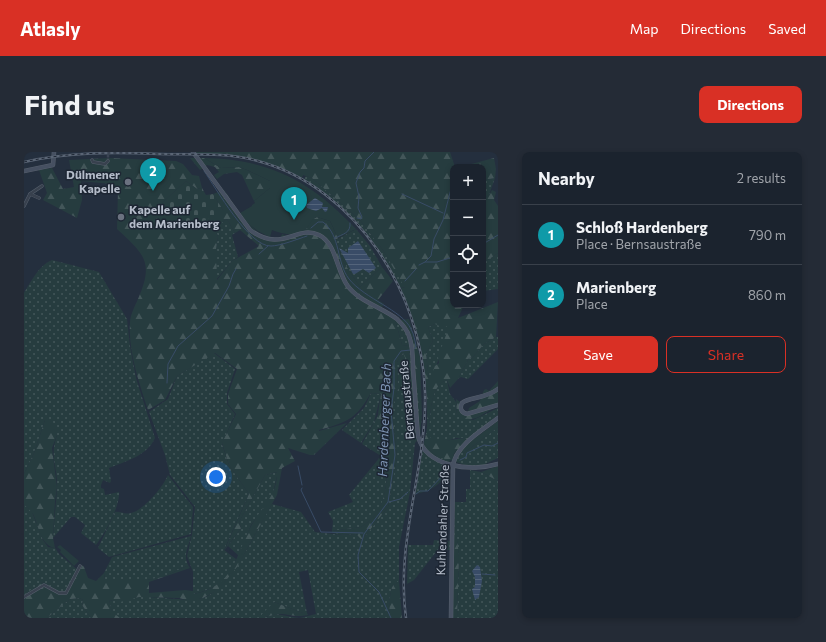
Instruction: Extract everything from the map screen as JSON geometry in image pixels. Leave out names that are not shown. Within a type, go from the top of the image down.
[{"type":"main road","points":[[24,171],[52,166],[54,164],[54,152]]},
{"type":"main road","name":"Bernsaustraße","points":[[193,152],[250,230],[262,238],[271,240],[278,240],[303,233],[314,233],[320,236],[329,244],[348,286],[355,293],[400,322],[408,331],[412,346],[419,440],[429,455],[438,460],[478,468],[498,464]]},
{"type":"main road","points":[[498,389],[485,397],[465,400],[462,403],[461,408],[462,412],[467,414],[498,406]]},
{"type":"main road","name":"Kuhlendahler Straße","points":[[451,618],[454,464],[457,453],[463,445],[498,418]]},
{"type":"street","points":[[92,160],[93,162],[104,164],[108,161]]},
{"type":"street","points":[[24,206],[30,194],[42,186]]},
{"type":"street","points":[[30,194],[39,198]]},
{"type":"street","points":[[24,597],[44,585],[64,594],[70,587],[80,566]]},
{"type":"green space","points":[[196,152],[450,152],[454,164],[450,164],[450,308],[463,308],[458,318],[498,302],[496,337],[484,344],[473,357],[469,358],[458,379],[450,388],[447,380],[437,387],[432,400],[429,427],[427,427],[425,372],[414,322],[400,287],[405,288],[383,250],[360,220],[312,178],[303,175],[302,178],[267,163],[227,154],[197,154]],"holes":[[[435,324],[444,328],[450,324],[438,357],[439,363],[435,366],[429,381],[426,353],[433,341],[428,327]]]},
{"type":"green space","points":[[110,158],[176,161],[183,164],[192,175],[199,176],[202,188],[197,189],[186,181],[151,213],[177,210],[223,210],[213,194],[224,190],[241,214],[255,230],[264,236],[272,238],[281,237],[282,234],[287,236],[306,229],[311,220],[317,217],[330,221],[338,238],[336,240],[344,263],[360,287],[382,267],[393,281],[378,300],[384,304],[379,311],[395,319],[402,345],[409,346],[414,417],[408,364],[403,353],[397,362],[398,388],[392,410],[397,457],[388,507],[362,540],[356,534],[342,535],[332,533],[332,531],[361,527],[377,512],[385,492],[386,460],[378,416],[381,394],[371,393],[372,391],[362,407],[351,418],[319,430],[347,423],[314,455],[288,448],[295,461],[282,468],[277,495],[237,567],[218,590],[203,598],[190,601],[179,598],[139,597],[120,602],[109,600],[112,612],[120,618],[91,618],[82,605],[83,600],[80,598],[71,599],[66,602],[47,618],[24,618],[24,595],[43,582],[60,593],[67,592],[82,565],[88,578],[96,581],[104,573],[105,580],[147,580],[163,577],[187,566],[190,568],[149,582],[149,593],[185,590],[193,591],[194,594],[207,590],[218,584],[232,569],[251,526],[272,495],[277,472],[265,475],[239,522],[241,528],[224,551],[249,494],[229,465],[222,443],[236,414],[228,404],[228,394],[237,369],[215,353],[177,376],[165,400],[148,410],[132,356],[130,334],[131,317],[143,286],[145,276],[146,267],[144,260],[134,246],[117,229],[118,190],[111,184],[81,181],[82,200],[77,218],[43,200],[47,193],[39,170],[52,168],[63,189],[74,187],[69,160]],"holes":[[[227,219],[235,233],[240,230],[259,246],[232,261],[217,280],[216,249],[218,236],[214,228]]]},
{"type":"green space","points":[[190,158],[204,158],[221,168],[239,167],[247,170],[270,181],[270,188],[254,201],[242,175],[237,172],[224,174],[217,179],[214,175],[219,172],[215,167],[207,165],[200,170]]},
{"type":"green space","points":[[204,158],[228,159],[249,163],[288,176],[323,198],[340,212],[356,229],[338,238],[330,221],[317,217],[306,229],[298,234],[285,234],[272,230],[270,237],[265,235],[249,224],[240,213],[252,206],[255,203],[254,201],[270,188],[270,181],[239,167],[221,168]]},
{"type":"green space","points":[[494,158],[496,169],[495,178],[486,180],[486,164],[471,164]]},
{"type":"green space","points":[[306,176],[312,178],[360,220],[383,250],[406,288],[400,287],[380,254],[359,227],[334,203],[304,179]]},
{"type":"green space","points":[[495,178],[489,195],[486,197],[486,180]]},
{"type":"green space","points":[[186,181],[197,189],[202,188],[206,195],[213,194],[223,210],[186,232],[177,210],[161,224],[151,213]]},
{"type":"green space","points":[[492,190],[496,192],[494,200],[498,206],[498,253],[486,261],[486,197]]},
{"type":"green space","points":[[227,219],[235,233],[232,235],[238,257],[232,261],[216,280],[216,249],[218,236],[214,228]]},
{"type":"green space","points":[[356,229],[370,246],[382,267],[360,287],[344,263],[336,240]]},
{"type":"green space","points":[[498,253],[498,289],[486,291],[486,261]]},
{"type":"green space","points":[[52,260],[99,272],[127,319],[136,378],[155,438],[147,449],[141,454],[109,468],[111,481],[110,483],[103,480],[101,488],[104,489],[105,495],[119,492],[119,498],[115,512],[104,534],[96,545],[81,533],[85,525],[75,517],[71,517],[53,538],[57,488],[54,450],[57,435],[45,420],[34,453],[24,474],[24,293],[32,279],[43,265]]},
{"type":"green space","points":[[486,263],[489,267],[486,271]]},
{"type":"green space","points":[[395,319],[400,320],[412,337],[421,417],[422,415],[420,436],[415,443],[410,492],[399,547],[399,581],[392,587],[389,601],[390,618],[300,618],[316,614],[308,570],[299,572],[307,613],[303,613],[274,602],[266,617],[276,614],[298,618],[120,618],[112,613],[109,600],[117,601],[139,597],[197,599],[203,598],[214,592],[224,583],[233,571],[251,543],[272,504],[301,512],[315,532],[342,535],[356,534],[362,540],[388,507],[397,457],[392,410],[398,388],[397,362],[404,352],[408,364],[412,400],[409,346],[402,345]]},
{"type":"green space","points":[[409,319],[420,357],[422,415],[420,417],[412,337],[400,320]]},
{"type":"green space","points":[[435,324],[451,324],[436,368],[429,382],[426,353],[433,341],[428,327]]},
{"type":"green space","points":[[498,337],[498,349],[468,379],[461,377],[458,379],[469,358],[473,357],[484,344]]},
{"type":"green space","points":[[214,353],[235,369],[227,393],[227,404],[235,414],[222,444],[229,465],[249,494],[224,550],[236,559],[234,566],[230,573],[220,583],[207,590],[193,594],[193,572],[187,556],[192,534],[195,507],[170,475],[165,455],[149,412],[168,399],[177,376]]},
{"type":"green space","points":[[447,380],[450,394],[456,402],[457,414],[473,420],[498,408],[498,415],[469,438],[456,438],[441,443],[431,440],[426,434],[427,427],[429,427],[434,393],[441,383]]},
{"type":"green space","points":[[498,381],[498,404],[468,411],[469,408],[480,401],[484,390],[486,389],[489,391]]},
{"type":"green space","points":[[371,393],[381,394],[374,422],[361,443],[342,430],[364,408]]},
{"type":"green space","points":[[456,399],[460,402],[460,409],[465,415],[494,408],[476,418],[467,419],[457,414]]},
{"type":"green space","points":[[378,415],[386,476],[385,491],[381,505],[373,517],[361,527],[332,531],[333,521],[328,512],[353,502],[349,495],[381,456],[362,444]]},
{"type":"green space","points":[[52,419],[57,435],[52,448],[57,487],[53,538],[55,548],[46,543],[43,539],[33,514],[24,504],[24,474],[34,453],[45,420]]},
{"type":"green space","points":[[498,421],[498,427],[464,453],[457,449],[450,460],[437,457],[424,443],[426,434],[432,438],[443,441],[461,438],[474,439]]},
{"type":"green space","points":[[498,427],[498,458],[479,467],[468,466],[450,460],[446,474],[439,483],[429,490],[415,494],[424,443],[437,457],[454,455],[457,449],[464,453]]},
{"type":"green space","points":[[498,466],[498,481],[481,472]]},
{"type":"green space","points":[[470,470],[481,472],[498,481],[498,618],[457,618],[459,557],[457,539],[454,538],[455,502],[466,502],[466,489],[470,489]]},
{"type":"green space","points":[[278,472],[272,497],[251,525],[239,556],[228,546],[241,528],[239,522],[265,475]]},
{"type":"green space","points":[[168,475],[193,507],[191,534],[109,557],[98,548],[115,512],[129,513],[142,507],[158,492]]},
{"type":"green space","points":[[24,504],[32,512],[43,540],[48,547],[55,548],[59,554],[79,571],[67,592],[60,593],[43,582],[24,595]]},
{"type":"green space","points":[[191,536],[186,556],[186,560],[190,568],[187,566],[163,577],[147,580],[105,580],[104,573],[112,557]]},
{"type":"green space","points":[[454,538],[457,538],[459,557],[457,618],[453,618]]},
{"type":"green space","points":[[434,540],[450,541],[450,550],[444,550],[440,547],[414,580],[407,584],[408,545],[433,545]]},
{"type":"green space","points":[[60,545],[79,561],[74,566],[60,552],[61,550],[57,547]]},
{"type":"green space","points":[[399,581],[402,618],[390,618],[389,601],[392,587]]},
{"type":"green space","points":[[80,598],[83,600],[82,605],[91,618],[47,618],[66,602],[71,599]]},
{"type":"green space","points":[[274,602],[303,613],[307,613],[308,615],[296,616],[279,614],[266,617],[262,616],[262,614]]},
{"type":"water","points":[[315,198],[323,203],[322,207],[328,207],[327,211],[325,212],[322,208],[316,211],[307,208],[306,205]]},
{"type":"water","points":[[358,241],[376,268],[369,273],[363,269],[353,274],[339,248],[348,253],[348,248]]},
{"type":"water","points":[[477,565],[480,567],[482,581],[479,597],[475,600],[472,589],[475,587],[475,577],[472,571]]},
{"type":"waterway","points":[[357,218],[361,219],[362,217],[358,208],[359,197],[356,183],[360,172],[364,168],[365,161],[374,152]]},
{"type":"waterway","name":"Hardenberger Bach","points":[[204,171],[243,227],[262,244],[275,246],[307,236]]},
{"type":"waterway","points":[[425,262],[431,256],[434,239],[443,220],[450,193]]},
{"type":"waterway","points":[[402,194],[443,213]]},
{"type":"waterway","name":"Hardenberger Bach","points":[[311,228],[318,222],[323,222],[329,228],[333,234],[342,265],[349,279],[364,293],[392,310],[406,322],[414,335],[416,346],[414,349]]},
{"type":"waterway","points":[[335,238],[348,231],[350,223]]},
{"type":"waterway","points":[[486,242],[498,235]]},
{"type":"waterway","points":[[259,254],[268,246]]},
{"type":"waterway","points":[[419,265],[425,262],[437,262],[450,258]]},
{"type":"waterway","points":[[167,383],[168,364],[178,346],[212,316],[229,286],[236,269]]},
{"type":"waterway","points":[[405,281],[416,269]]},
{"type":"waterway","name":"Hardenberger Bach","points":[[391,618],[379,592],[359,572],[358,555],[364,534],[388,502],[395,455],[391,411],[394,388],[394,361],[401,351],[411,350]]},
{"type":"waterway","points":[[460,460],[466,457],[467,453],[484,445],[492,446],[498,443]]},
{"type":"waterway","points":[[298,466],[302,485]]},
{"type":"waterway","points":[[416,494],[420,491],[428,491],[445,473]]},
{"type":"waterway","points":[[302,488],[301,490],[321,532],[363,533]]},
{"type":"waterway","points":[[389,502],[400,499],[408,492]]},
{"type":"waterway","points":[[482,574],[495,575]]},
{"type":"tunnel","points":[[108,152],[108,161]]},
{"type":"railway","points":[[24,162],[57,156],[107,153],[208,154],[246,158],[258,161],[293,175],[325,195],[354,220],[378,250],[397,283],[412,318],[421,355],[425,392],[424,421],[405,561],[404,589],[406,618]]},
{"type":"place","name":"Dülmener Kapelle","points":[[128,182]]},
{"type":"place","name":"Marienberg","points":[[153,191]]},
{"type":"place","name":"Kapelle auf dem Marienberg","points":[[121,217]]},
{"type":"place","name":"Schloß Hardenberg","points":[[294,220]]}]
